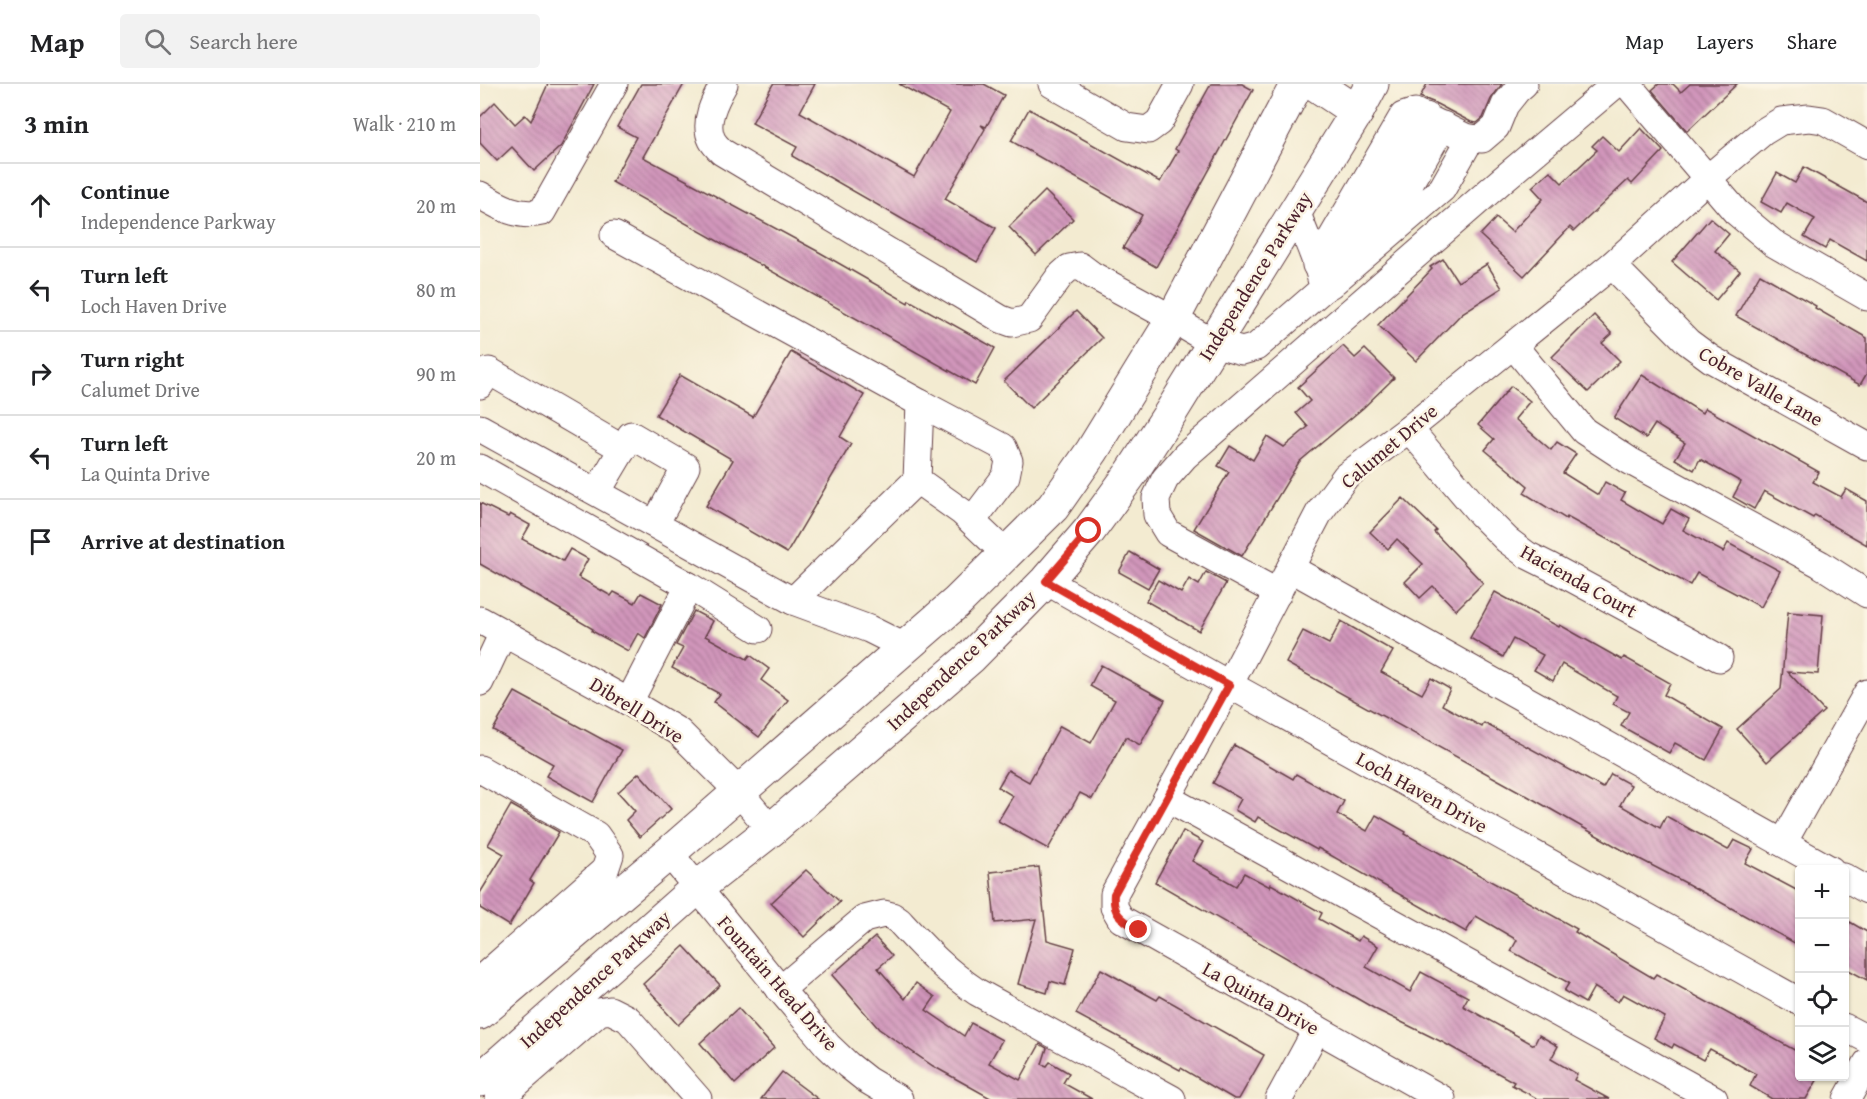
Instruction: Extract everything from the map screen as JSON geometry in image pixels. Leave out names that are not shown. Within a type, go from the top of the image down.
[{"type":"main road","points":[[480,1013],[669,853],[957,602],[1053,507],[1092,451],[1173,319],[1297,84]]},
{"type":"main road","points":[[1315,84],[1365,98]]},
{"type":"main road","name":"Independence Parkway","points":[[480,1080],[697,888],[771,830],[971,657],[1046,581],[1089,531],[1132,472],[1365,98]]},
{"type":"main road","points":[[1006,554],[1046,581]]},
{"type":"street","points":[[480,195],[508,211],[533,214],[542,212],[614,84]]},
{"type":"street","points":[[723,84],[716,98],[709,125],[712,141],[722,152],[1001,319],[1012,323],[1029,319],[1060,276],[1069,268],[1080,266],[1213,343],[1242,351],[1257,347],[1323,279],[1443,125]]},
{"type":"street","points":[[1052,84],[1127,128],[1148,130],[1159,122],[1180,84]]},
{"type":"street","points":[[1443,125],[1482,139],[1496,126],[1505,105],[1524,84]]},
{"type":"street","points":[[1278,592],[1168,533],[1157,515],[1156,498],[1165,479],[1185,456],[1616,84]]},
{"type":"street","points":[[1627,84],[1736,212],[1773,243],[1867,297]]},
{"type":"street","name":"Calumet Drive","points":[[1123,877],[1229,685],[1319,513],[1347,476],[1612,266],[1707,179],[1764,132],[1782,121],[1809,118],[1822,120],[1867,145]]},
{"type":"street","points":[[1323,279],[1351,266],[1414,212],[1443,125]]},
{"type":"street","points":[[1394,230],[1443,125]]},
{"type":"street","points":[[1373,248],[1443,125]]},
{"type":"street","points":[[1351,266],[1443,125]]},
{"type":"street","points":[[1296,210],[1323,279]]},
{"type":"street","points":[[614,235],[1003,447],[1009,461],[1006,476],[972,521]]},
{"type":"street","name":"Cobre Valle Lane","points":[[1612,266],[1688,342],[1711,359],[1867,446]]},
{"type":"street","points":[[1513,345],[1584,431],[1630,461],[1820,564],[1867,594]]},
{"type":"street","points":[[480,385],[489,371],[623,449]]},
{"type":"street","points":[[793,600],[917,480],[920,402]]},
{"type":"street","points":[[480,428],[793,600],[869,629],[905,647]]},
{"type":"street","name":"Hacienda Court","points":[[1409,429],[1481,514],[1507,540],[1527,555],[1719,658]]},
{"type":"street","points":[[589,488],[623,449],[631,435],[686,467],[654,524]]},
{"type":"street","points":[[480,468],[689,586],[758,629]]},
{"type":"street","points":[[917,480],[972,521],[1006,554]]},
{"type":"street","points":[[1290,568],[1822,865]]},
{"type":"street","name":"Loch Haven Drive","points":[[1046,581],[1795,999]]},
{"type":"street","points":[[629,702],[689,586]]},
{"type":"street","name":"Dibrell Drive","points":[[480,620],[679,732],[739,792],[771,830]]},
{"type":"street","points":[[480,682],[503,633]]},
{"type":"street","points":[[1783,843],[1867,693]]},
{"type":"street","points":[[480,769],[596,835],[610,855],[606,870],[480,980]]},
{"type":"street","points":[[1167,798],[1714,1099]]},
{"type":"street","name":"Fountain Head Drive","points":[[669,853],[828,1046],[867,1080],[899,1099]]},
{"type":"street","name":"La Quinta Drive","points":[[1123,877],[1114,894],[1113,902],[1122,919],[1442,1099]]},
{"type":"street","points":[[1849,879],[1867,890]]},
{"type":"street","points":[[780,990],[864,919],[884,914],[892,916],[941,965],[967,985],[1172,1099]]},
{"type":"street","points":[[499,1099],[599,1012],[610,1010],[628,1019],[698,1099]]},
{"type":"street","points":[[1280,1099],[1317,1029]]},
{"type":"street","points":[[1849,1029],[1867,1039]]},
{"type":"street","points":[[1847,1099],[1867,1063]]},
{"type":"building","points":[[548,84],[594,84],[561,146],[534,171],[512,147],[497,161],[480,143],[480,117],[495,102],[515,124],[525,115],[531,121]]},
{"type":"building","points":[[641,84],[684,84],[643,157],[908,303],[909,300],[995,348],[975,385],[612,182],[636,137],[617,127]]},
{"type":"building","points":[[773,84],[815,84],[800,112],[914,177],[950,112],[899,84],[984,84],[1004,95],[986,127],[981,125],[985,129],[945,199],[996,228],[977,262],[792,156],[797,147],[752,123]]},
{"type":"building","points":[[1211,84],[1242,84],[1253,90],[1156,267],[1123,248],[1142,215],[1011,141],[1029,109],[1160,182],[1178,151],[1175,149]]},
{"type":"building","points":[[1427,84],[1502,84],[1491,99],[1483,118],[1477,123],[1420,97]]},
{"type":"building","points":[[1659,84],[1673,84],[1681,92],[1690,84],[1737,84],[1687,131],[1652,90]]},
{"type":"building","points":[[1641,128],[1663,151],[1632,184],[1628,180],[1574,231],[1570,227],[1524,276],[1480,235],[1496,218],[1512,232],[1543,199],[1532,187],[1550,171],[1562,183],[1597,150],[1592,146],[1602,136],[1619,152]]},
{"type":"building","points":[[1804,167],[1867,202],[1867,261],[1830,240],[1825,249],[1804,237],[1815,219],[1787,203],[1781,213],[1761,202],[1777,173],[1795,183]]},
{"type":"building","points":[[1045,191],[1073,219],[1036,255],[1009,227]]},
{"type":"building","points":[[1710,218],[1729,234],[1715,251],[1740,271],[1716,300],[1672,262]]},
{"type":"building","points":[[1443,259],[1458,282],[1487,264],[1502,288],[1462,313],[1416,361],[1378,325],[1432,269],[1430,267]]},
{"type":"building","points":[[1760,274],[1867,338],[1867,373],[1860,385],[1736,316]]},
{"type":"building","points":[[1076,311],[1102,338],[1031,408],[1004,381]]},
{"type":"building","points":[[1594,315],[1612,334],[1602,343],[1620,361],[1588,392],[1552,357]]},
{"type":"building","points":[[1343,346],[1355,358],[1365,349],[1394,378],[1363,408],[1299,462],[1242,556],[1194,529],[1229,472],[1218,466],[1230,446],[1253,460],[1267,436],[1284,447],[1308,427],[1296,413],[1310,401],[1298,387]]},
{"type":"building","points":[[791,352],[864,395],[840,437],[851,444],[787,553],[706,506],[733,460],[656,415],[680,375],[753,417]]},
{"type":"building","points":[[1642,375],[1702,413],[1705,408],[1819,472],[1813,482],[1841,497],[1846,489],[1867,501],[1867,545],[1815,515],[1813,518],[1764,491],[1754,509],[1733,497],[1741,482],[1700,459],[1694,470],[1675,459],[1685,443],[1655,424],[1646,438],[1614,418]]},
{"type":"building","points":[[1511,386],[1530,401],[1515,419],[1551,450],[1557,442],[1576,454],[1563,473],[1598,495],[1605,482],[1625,493],[1621,500],[1662,524],[1671,509],[1689,519],[1683,530],[1723,552],[1728,543],[1780,571],[1761,607],[1697,573],[1690,585],[1567,517],[1566,519],[1524,493],[1528,486],[1485,450],[1494,439],[1478,425]]},
{"type":"building","points":[[1403,498],[1436,530],[1434,532],[1483,583],[1456,610],[1433,586],[1420,598],[1405,582],[1423,564],[1397,539],[1388,549],[1370,532]]},
{"type":"building","points":[[480,503],[508,517],[510,514],[530,525],[522,539],[563,561],[570,549],[588,559],[578,577],[611,596],[614,592],[635,603],[641,593],[662,604],[645,638],[638,633],[628,651],[480,564]]},
{"type":"building","points":[[1130,552],[1159,569],[1148,588],[1119,572]]},
{"type":"building","points":[[1206,572],[1226,583],[1199,631],[1146,601],[1158,580],[1181,593],[1189,579],[1199,585]]},
{"type":"building","points":[[1495,592],[1622,660],[1624,657],[1670,683],[1664,695],[1723,729],[1706,760],[1675,743],[1669,753],[1621,726],[1629,712],[1613,704],[1617,696],[1562,664],[1553,681],[1534,670],[1543,655],[1513,639],[1503,657],[1470,638]]},
{"type":"building","points":[[694,611],[713,621],[705,636],[747,659],[750,655],[769,669],[761,680],[788,700],[759,737],[714,702],[720,694],[672,668],[683,648],[676,645]]},
{"type":"building","points":[[1788,612],[1823,615],[1818,674],[1788,672],[1824,711],[1767,762],[1737,729],[1781,689]]},
{"type":"building","points":[[1341,621],[1393,651],[1381,672],[1422,694],[1431,678],[1450,689],[1442,705],[1482,727],[1484,723],[1603,788],[1611,774],[1631,785],[1620,805],[1660,828],[1666,816],[1728,850],[1734,840],[1753,849],[1745,863],[1795,889],[1795,943],[1286,663],[1303,631],[1329,644]]},
{"type":"building","points":[[1101,665],[1165,700],[1140,745],[1126,737],[1092,799],[1080,793],[1048,849],[998,821],[1013,796],[998,787],[1008,770],[1029,782],[1060,726],[1091,743],[1115,700],[1090,686]]},
{"type":"building","points":[[515,692],[622,750],[593,802],[546,776],[553,764],[493,730]]},
{"type":"building","points":[[1234,745],[1293,779],[1296,774],[1344,801],[1337,814],[1367,831],[1376,815],[1406,832],[1405,834],[1577,929],[1575,932],[1653,978],[1656,974],[1795,1050],[1795,1081],[1817,1081],[1806,1099],[1772,1099],[1750,1086],[1756,1074],[1710,1049],[1703,1060],[1674,1044],[1672,1048],[1654,1038],[1665,1017],[1623,994],[1618,1002],[1594,987],[1585,1003],[1564,991],[1569,983],[1511,951],[1517,940],[1476,916],[1466,932],[1318,848],[1317,850],[1258,817],[1255,822],[1235,810],[1241,799],[1213,783]]},
{"type":"building","points":[[639,773],[671,809],[640,837],[626,820],[635,811],[618,792]]},
{"type":"building","points":[[511,805],[559,832],[530,880],[534,883],[509,926],[480,908],[480,893],[504,854],[488,845]]},
{"type":"building","points":[[1183,831],[1203,842],[1192,861],[1236,886],[1244,873],[1270,887],[1271,884],[1322,913],[1319,919],[1358,941],[1361,936],[1378,946],[1366,967],[1410,992],[1421,972],[1468,997],[1463,1006],[1534,1045],[1539,1035],[1558,1046],[1551,1059],[1577,1074],[1574,1080],[1609,1099],[1538,1099],[1512,1085],[1514,1082],[1444,1043],[1377,1010],[1155,882]]},
{"type":"building","points":[[1039,867],[1047,940],[1075,948],[1065,985],[1050,981],[1047,993],[1018,984],[1036,919],[995,923],[990,872]]},
{"type":"building","points":[[806,870],[840,902],[804,937],[771,903]]},
{"type":"building","points":[[1850,922],[1867,932],[1867,980],[1849,970]]},
{"type":"building","points":[[875,937],[892,956],[878,968],[905,999],[916,983],[935,997],[926,1010],[964,1036],[971,1023],[1002,1040],[989,1063],[1020,1080],[1040,1044],[1047,1048],[1042,1064],[1047,1066],[1050,1062],[1069,1073],[1063,1083],[1092,1099],[992,1099],[933,1066],[879,1029],[832,975]]},
{"type":"building","points":[[684,946],[720,985],[678,1025],[643,984]]},
{"type":"building","points":[[1101,969],[1157,1000],[1160,996],[1264,1055],[1239,1099],[1234,1099],[1181,1068],[1180,1070],[1076,1014]]},
{"type":"building","points":[[738,1008],[774,1048],[735,1084],[700,1043]]},
{"type":"building","points":[[782,1072],[818,1099],[761,1099]]},
{"type":"route","points":[[1089,531],[1046,581],[1229,685],[1114,894],[1114,907],[1122,919],[1139,930]]}]
